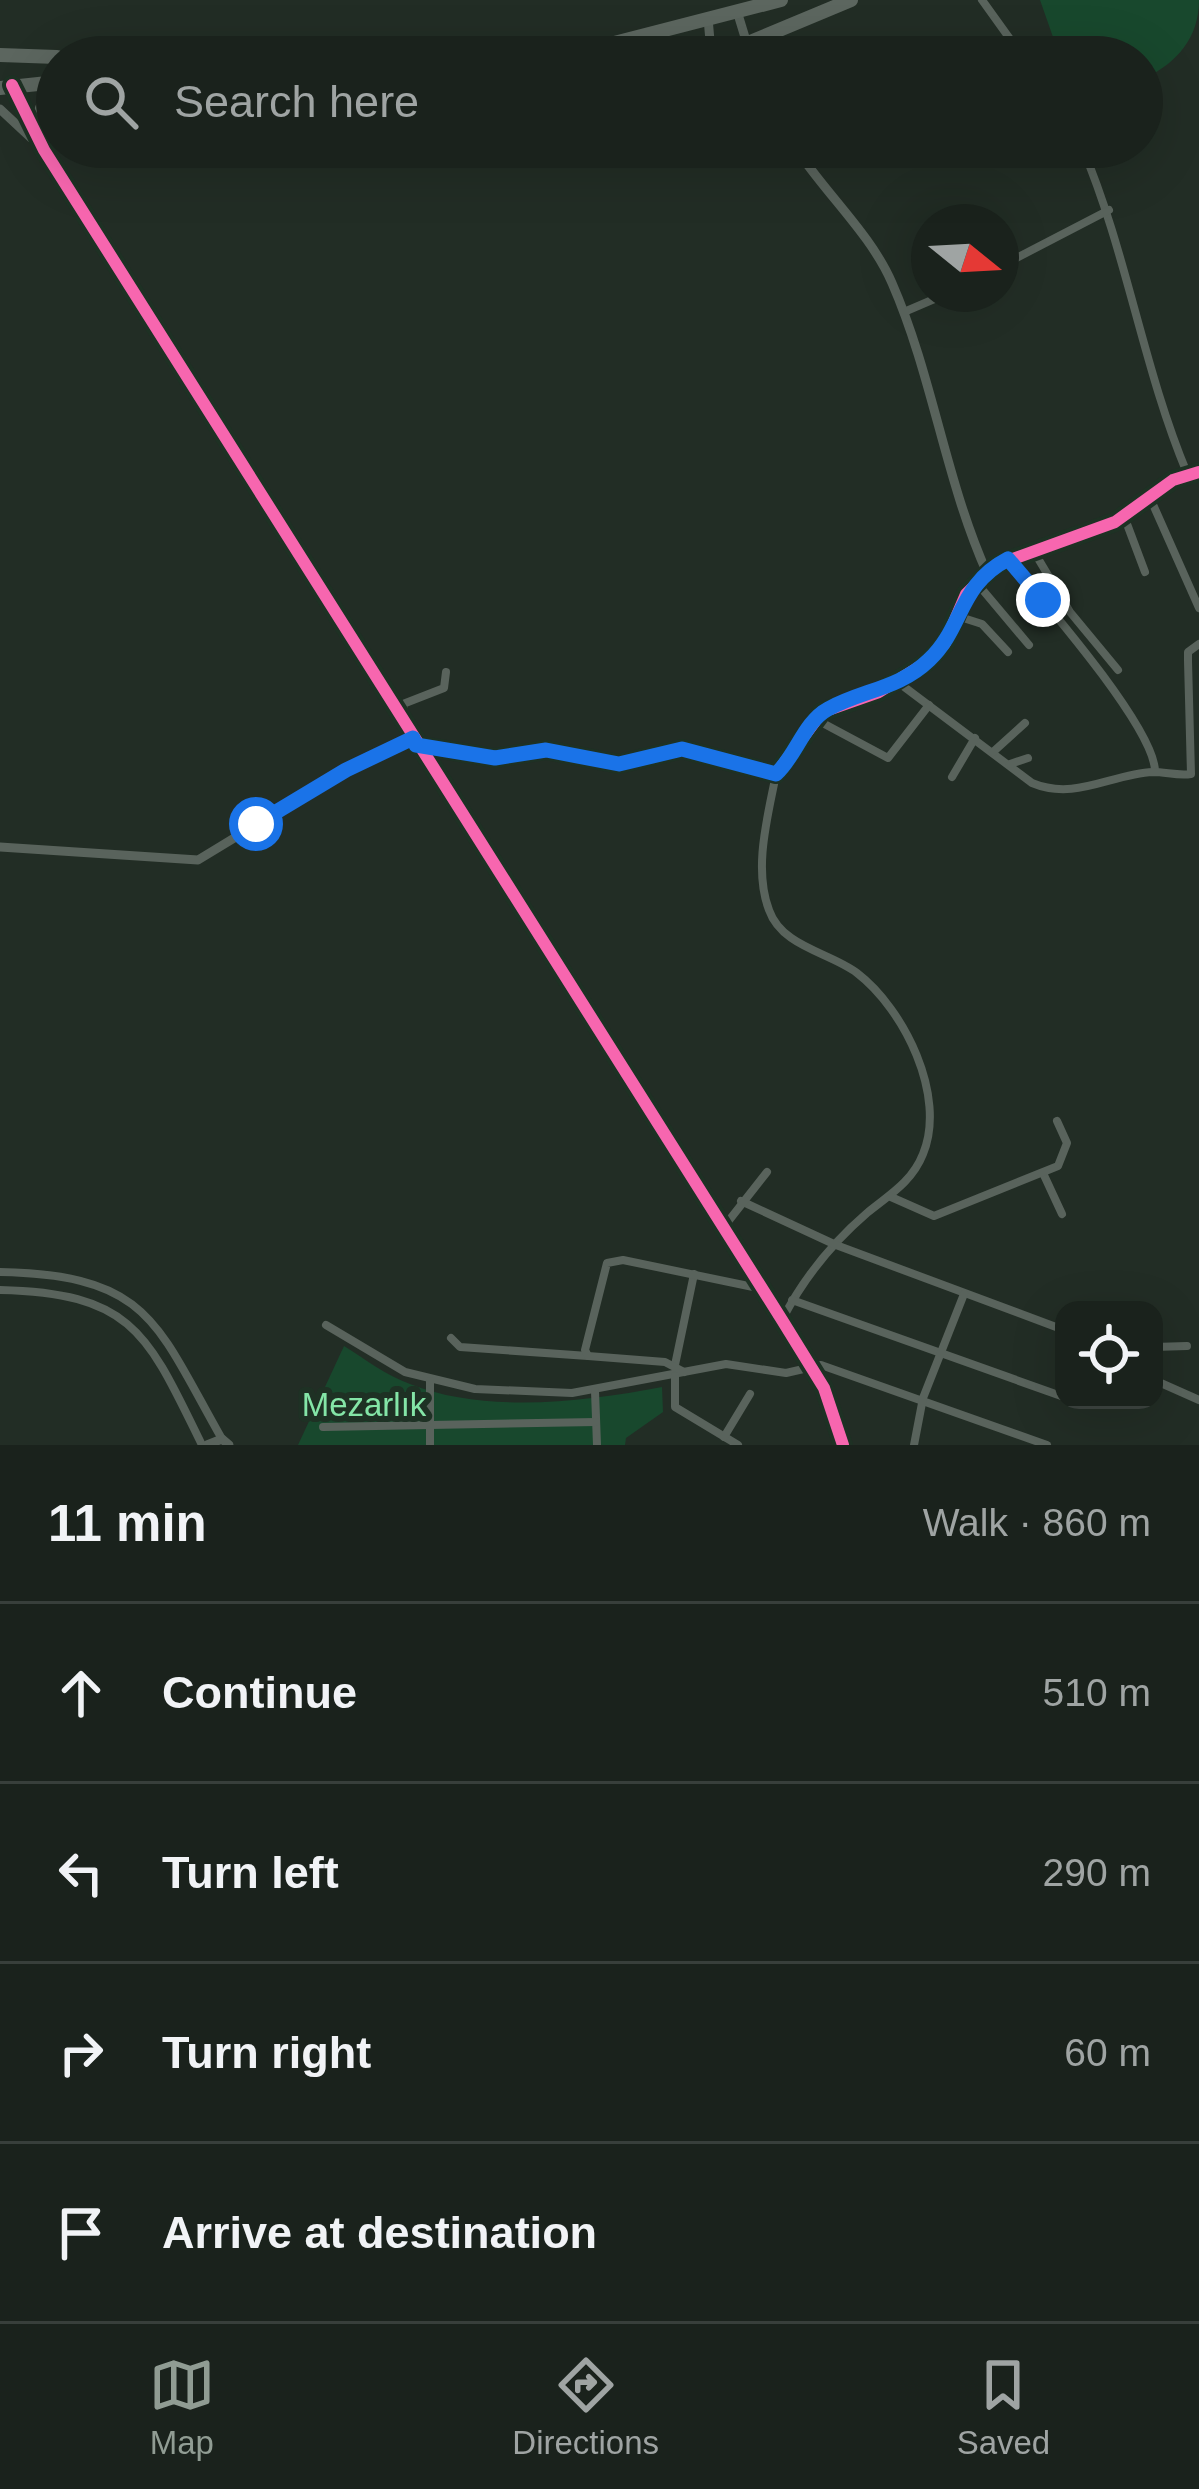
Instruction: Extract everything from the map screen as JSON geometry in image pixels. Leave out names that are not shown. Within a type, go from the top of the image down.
[{"type":"highway","points":[[640,36],[781,0]]},
{"type":"highway","points":[[778,36],[851,0]]},
{"type":"highway","points":[[36,57],[6,56],[6,87],[36,86]]},
{"type":"street","points":[[982,0],[1008,36]]},
{"type":"street","points":[[737,11],[745,36]]},
{"type":"street","points":[[708,18],[710,36]]},
{"type":"street","points":[[0,46],[6,56]]},
{"type":"street","points":[[6,87],[36,137]]},
{"type":"street","points":[[0,109],[36,143]]},
{"type":"street","points":[[55,168],[782,1320],[809,1366],[843,1445]]},
{"type":"street","points":[[810,168],[890,276],[958,510],[987,573]]},
{"type":"street","points":[[782,1320],[798,1284],[891,1197],[923,1155],[929,1131],[921,1068],[904,1032],[856,973],[797,942],[769,911],[762,858],[776,774],[833,706],[898,683],[945,643],[976,582],[987,573],[1008,559],[1124,516],[1193,472],[1171,435],[1109,210],[1091,168]]},
{"type":"street","points":[[1019,257],[1109,210]]},
{"type":"street","points":[[904,312],[911,309]]},
{"type":"street","points":[[1151,500],[1199,608]]},
{"type":"street","points":[[1124,516],[1145,572]]},
{"type":"street","points":[[1033,549],[1070,612],[1118,670]]},
{"type":"street","points":[[1008,559],[1153,748],[1155,772]]},
{"type":"street","points":[[976,582],[1029,645]]},
{"type":"street","points":[[956,616],[982,623],[1008,652]]},
{"type":"street","points":[[898,683],[1045,788],[1093,788],[1155,772],[1186,776],[1194,769],[1188,652],[1199,644]]},
{"type":"street","points":[[406,725],[403,704],[444,688],[446,672]]},
{"type":"street","points":[[817,720],[888,758],[929,705]]},
{"type":"street","points":[[993,752],[1025,723]]},
{"type":"street","points":[[952,777],[975,738]]},
{"type":"street","points":[[0,847],[198,860],[346,770],[415,741],[495,758],[546,750],[619,764],[682,749],[776,774]]},
{"type":"street","points":[[1010,764],[1028,758]]},
{"type":"street","points":[[891,1197],[934,1216],[1043,1173],[1058,1166],[1067,1154],[1057,1121]]},
{"type":"street","points":[[723,1228],[766,1172]]},
{"type":"street","points":[[1043,1173],[1062,1214]]},
{"type":"street","points":[[741,1201],[836,1245],[1055,1327]]},
{"type":"street","points":[[588,1356],[587,1336],[607,1263],[623,1260],[758,1288]]},
{"type":"street","points":[[0,1272],[64,1275],[147,1312],[172,1346],[225,1442],[204,1445],[135,1326],[61,1293],[0,1291]]},
{"type":"street","points":[[694,1274],[674,1407],[738,1445]]},
{"type":"street","points":[[914,1445],[922,1399],[964,1294]]},
{"type":"street","points":[[792,1300],[1055,1393]]},
{"type":"street","points":[[326,1325],[374,1356],[430,1382],[475,1389],[595,1391],[726,1364],[786,1373],[821,1365],[1047,1445]]},
{"type":"street","points":[[451,1338],[460,1347],[588,1356],[678,1371]]},
{"type":"street","points":[[1163,1347],[1187,1346]]},
{"type":"street","points":[[430,1382],[430,1445]]},
{"type":"street","points":[[1163,1384],[1199,1400]]},
{"type":"street","points":[[595,1391],[597,1445]]},
{"type":"street","points":[[724,1436],[750,1394]]},
{"type":"street","points":[[323,1427],[596,1422]]},
{"type":"green space","points":[[1040,0],[1199,0],[1190,37],[1163,67],[1163,36],[1053,36]]},
{"type":"green space","name":"Mezarlık","points":[[344,1346],[393,1377],[439,1393],[535,1402],[662,1387],[663,1412],[626,1438],[625,1445],[298,1445]]},
{"type":"cycle path","points":[[12,85],[36,134]]},
{"type":"cycle path","points":[[55,168],[824,1388],[843,1445]]},
{"type":"cycle path","points":[[416,745],[495,758],[546,750],[619,764],[682,749],[776,774],[822,712],[879,692],[927,662],[945,643],[966,594],[996,565],[1115,522],[1173,480],[1199,472]]},
{"type":"route","points":[[256,824],[301,802],[366,759],[413,738],[416,745],[478,756],[546,750],[619,764],[682,749],[776,774],[822,712],[898,683],[927,662],[945,643],[966,594],[996,566],[1008,559],[1043,600]]}]
